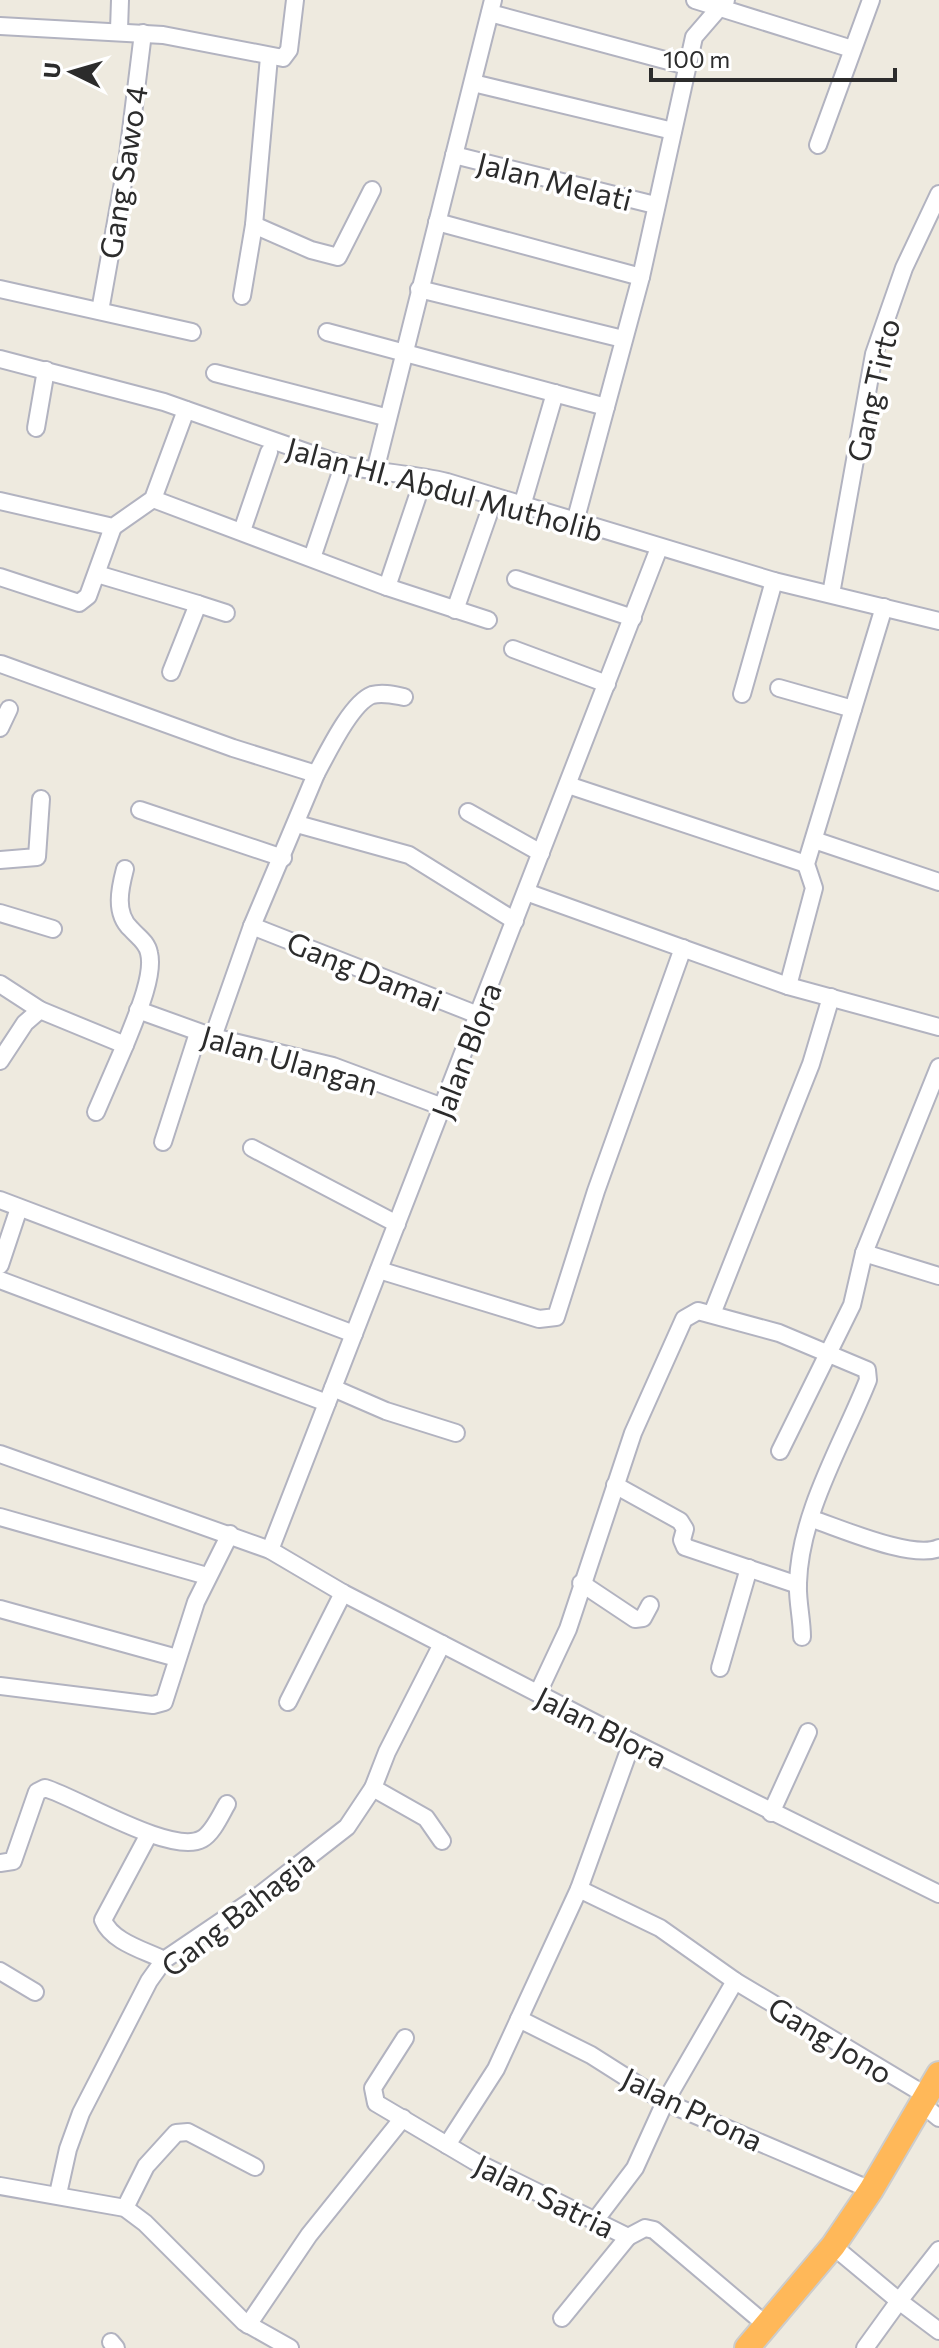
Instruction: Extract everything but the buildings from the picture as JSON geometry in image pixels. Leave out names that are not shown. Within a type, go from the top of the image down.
[{"type":"highway","points":[[747,2348],[833,2246],[930,2106],[939,2074]]},
{"type":"street","points":[[119,30],[120,0]]},
{"type":"street","points":[[0,26],[119,30],[209,42],[283,58],[289,50],[295,0]]},
{"type":"street","points":[[695,0],[723,4],[852,49]]},
{"type":"street","points":[[818,145],[871,0]]},
{"type":"street","points":[[575,522],[641,277],[694,37],[723,4]]},
{"type":"street","points":[[375,471],[385,417],[492,6],[687,66]]},
{"type":"street","name":"Gang Sawo 4","points":[[100,311],[128,155],[143,33]]},
{"type":"street","points":[[242,296],[254,225],[269,57]]},
{"type":"street","points":[[473,83],[673,131]]},
{"type":"street","name":"Jalan Melati","points":[[454,155],[655,205]]},
{"type":"street","points":[[254,225],[311,250],[338,257],[372,190]]},
{"type":"street","name":"Gang Tirto","points":[[831,594],[874,354],[904,268],[939,194]]},
{"type":"street","points":[[437,222],[641,277]]},
{"type":"street","points":[[0,289],[192,332]]},
{"type":"street","points":[[419,289],[623,339]]},
{"type":"street","points":[[327,332],[606,407]]},
{"type":"street","name":"Jalan HI. Abdul Mutholib","points":[[0,359],[186,410],[340,464],[375,471],[405,472],[774,581],[939,621]]},
{"type":"street","points":[[36,428],[46,370]]},
{"type":"street","points":[[215,373],[385,417]]},
{"type":"street","points":[[522,506],[555,393]]},
{"type":"street","points":[[0,577],[73,603],[88,596],[113,527],[153,499],[186,410]]},
{"type":"street","points":[[242,531],[269,452]]},
{"type":"street","points":[[312,558],[340,475]]},
{"type":"street","points":[[387,587],[417,498]]},
{"type":"street","points":[[153,499],[387,587],[488,620]]},
{"type":"street","points":[[0,501],[113,527]]},
{"type":"street","points":[[455,610],[489,513]]},
{"type":"street","name":"Jalan Blora","points":[[270,1550],[659,548]]},
{"type":"street","points":[[97,574],[226,613]]},
{"type":"street","points":[[516,579],[633,618]]},
{"type":"street","points":[[742,694],[774,581]]},
{"type":"street","points":[[171,672],[198,604]]},
{"type":"street","points":[[788,986],[814,888],[806,864],[884,607]]},
{"type":"street","points":[[513,649],[607,684]]},
{"type":"street","points":[[1,664],[190,733],[316,774]]},
{"type":"street","points":[[779,688],[853,709]]},
{"type":"street","points":[[163,1142],[316,774],[339,733],[368,697],[384,693],[404,697]]},
{"type":"street","points":[[0,728],[9,709]]},
{"type":"street","points":[[568,785],[806,864]]},
{"type":"street","points":[[0,860],[37,857],[41,799]]},
{"type":"street","points":[[140,810],[283,858]]},
{"type":"street","points":[[468,812],[541,853]]},
{"type":"street","points":[[297,824],[409,855],[515,921]]},
{"type":"street","points":[[814,840],[939,882]]},
{"type":"street","points":[[96,1112],[125,1045],[151,965],[144,940],[125,923],[122,913],[120,886],[125,869]]},
{"type":"street","points":[[526,892],[788,986],[939,1027]]},
{"type":"street","points":[[0,913],[53,929]]},
{"type":"street","name":"Gang Damai","points":[[252,926],[478,1015]]},
{"type":"street","points":[[379,1270],[539,1319],[556,1317],[596,1191],[683,948]]},
{"type":"street","points":[[2,987],[40,1010],[125,1045]]},
{"type":"street","points":[[712,1314],[811,1064],[831,997]]},
{"type":"street","points":[[0,1061],[25,1023],[40,1010]]},
{"type":"street","name":"Jalan Ulangan","points":[[138,1010],[205,1035],[333,1066],[443,1107]]},
{"type":"street","points":[[780,1451],[832,1352],[852,1305],[864,1253],[939,1067]]},
{"type":"street","points":[[252,1148],[397,1224]]},
{"type":"street","points":[[0,1200],[354,1334]]},
{"type":"street","points":[[0,1265],[19,1208]]},
{"type":"street","points":[[864,1253],[939,1276]]},
{"type":"street","points":[[0,1280],[330,1396],[456,1433]]},
{"type":"street","points":[[538,1693],[568,1629],[633,1433],[684,1319],[698,1311],[832,1352],[867,1370],[868,1380],[812,1519],[798,1585],[802,1637]]},
{"type":"street","name":"Jalan Blora","points":[[0,1454],[270,1550],[343,1593],[632,1742],[939,1894]]},
{"type":"street","points":[[615,1485],[680,1521],[685,1529],[682,1540],[685,1547],[798,1585]]},
{"type":"street","points":[[0,1517],[207,1576]]},
{"type":"street","points":[[812,1519],[887,1544],[929,1551],[939,1548]]},
{"type":"street","points":[[0,1686],[153,1705],[164,1702],[169,1695],[177,1658],[207,1576],[230,1534]]},
{"type":"street","points":[[720,1668],[749,1568]]},
{"type":"street","points":[[581,1583],[635,1619],[643,1618],[650,1605]]},
{"type":"street","points":[[288,1702],[343,1593]]},
{"type":"street","points":[[0,1609],[177,1658]]},
{"type":"street","name":"Gang Bahagia","points":[[58,2194],[68,2149],[81,2113],[140,1996],[164,1960],[257,1897],[347,1827],[373,1788],[387,1752],[442,1644]]},
{"type":"street","points":[[771,1813],[808,1732]]},
{"type":"street","points":[[447,2145],[496,2069],[579,1889],[632,1742]]},
{"type":"street","points":[[0,1863],[13,1861],[37,1792],[45,1788],[149,1834],[189,1841],[201,1840],[227,1804]]},
{"type":"street","points":[[373,1788],[426,1818],[442,1841]]},
{"type":"street","points":[[149,1834],[103,1920],[110,1933],[119,1939],[164,1960]]},
{"type":"street","name":"Gang Jono","points":[[579,1889],[660,1928],[735,1981],[930,2106]]},
{"type":"street","points":[[0,1971],[35,1992]]},
{"type":"street","points":[[594,2222],[635,2168],[665,2102],[735,1981]]},
{"type":"street","name":"Jalan Prona","points":[[519,2019],[591,2055],[665,2102],[871,2190]]},
{"type":"street","name":"Jalan Satria","points":[[405,2038],[373,2093],[376,2103],[447,2145],[594,2222],[628,2237],[645,2228],[654,2230],[765,2324]]},
{"type":"street","points":[[248,2325],[309,2235],[403,2118]]},
{"type":"street","points":[[125,2208],[146,2166],[176,2133],[188,2132],[255,2167]]},
{"type":"street","points":[[0,2186],[125,2208],[145,2223],[248,2325],[290,2348]]},
{"type":"street","points":[[562,2318],[628,2237]]},
{"type":"street","points":[[833,2246],[939,2331]]},
{"type":"street","points":[[865,2348],[939,2250]]}]
